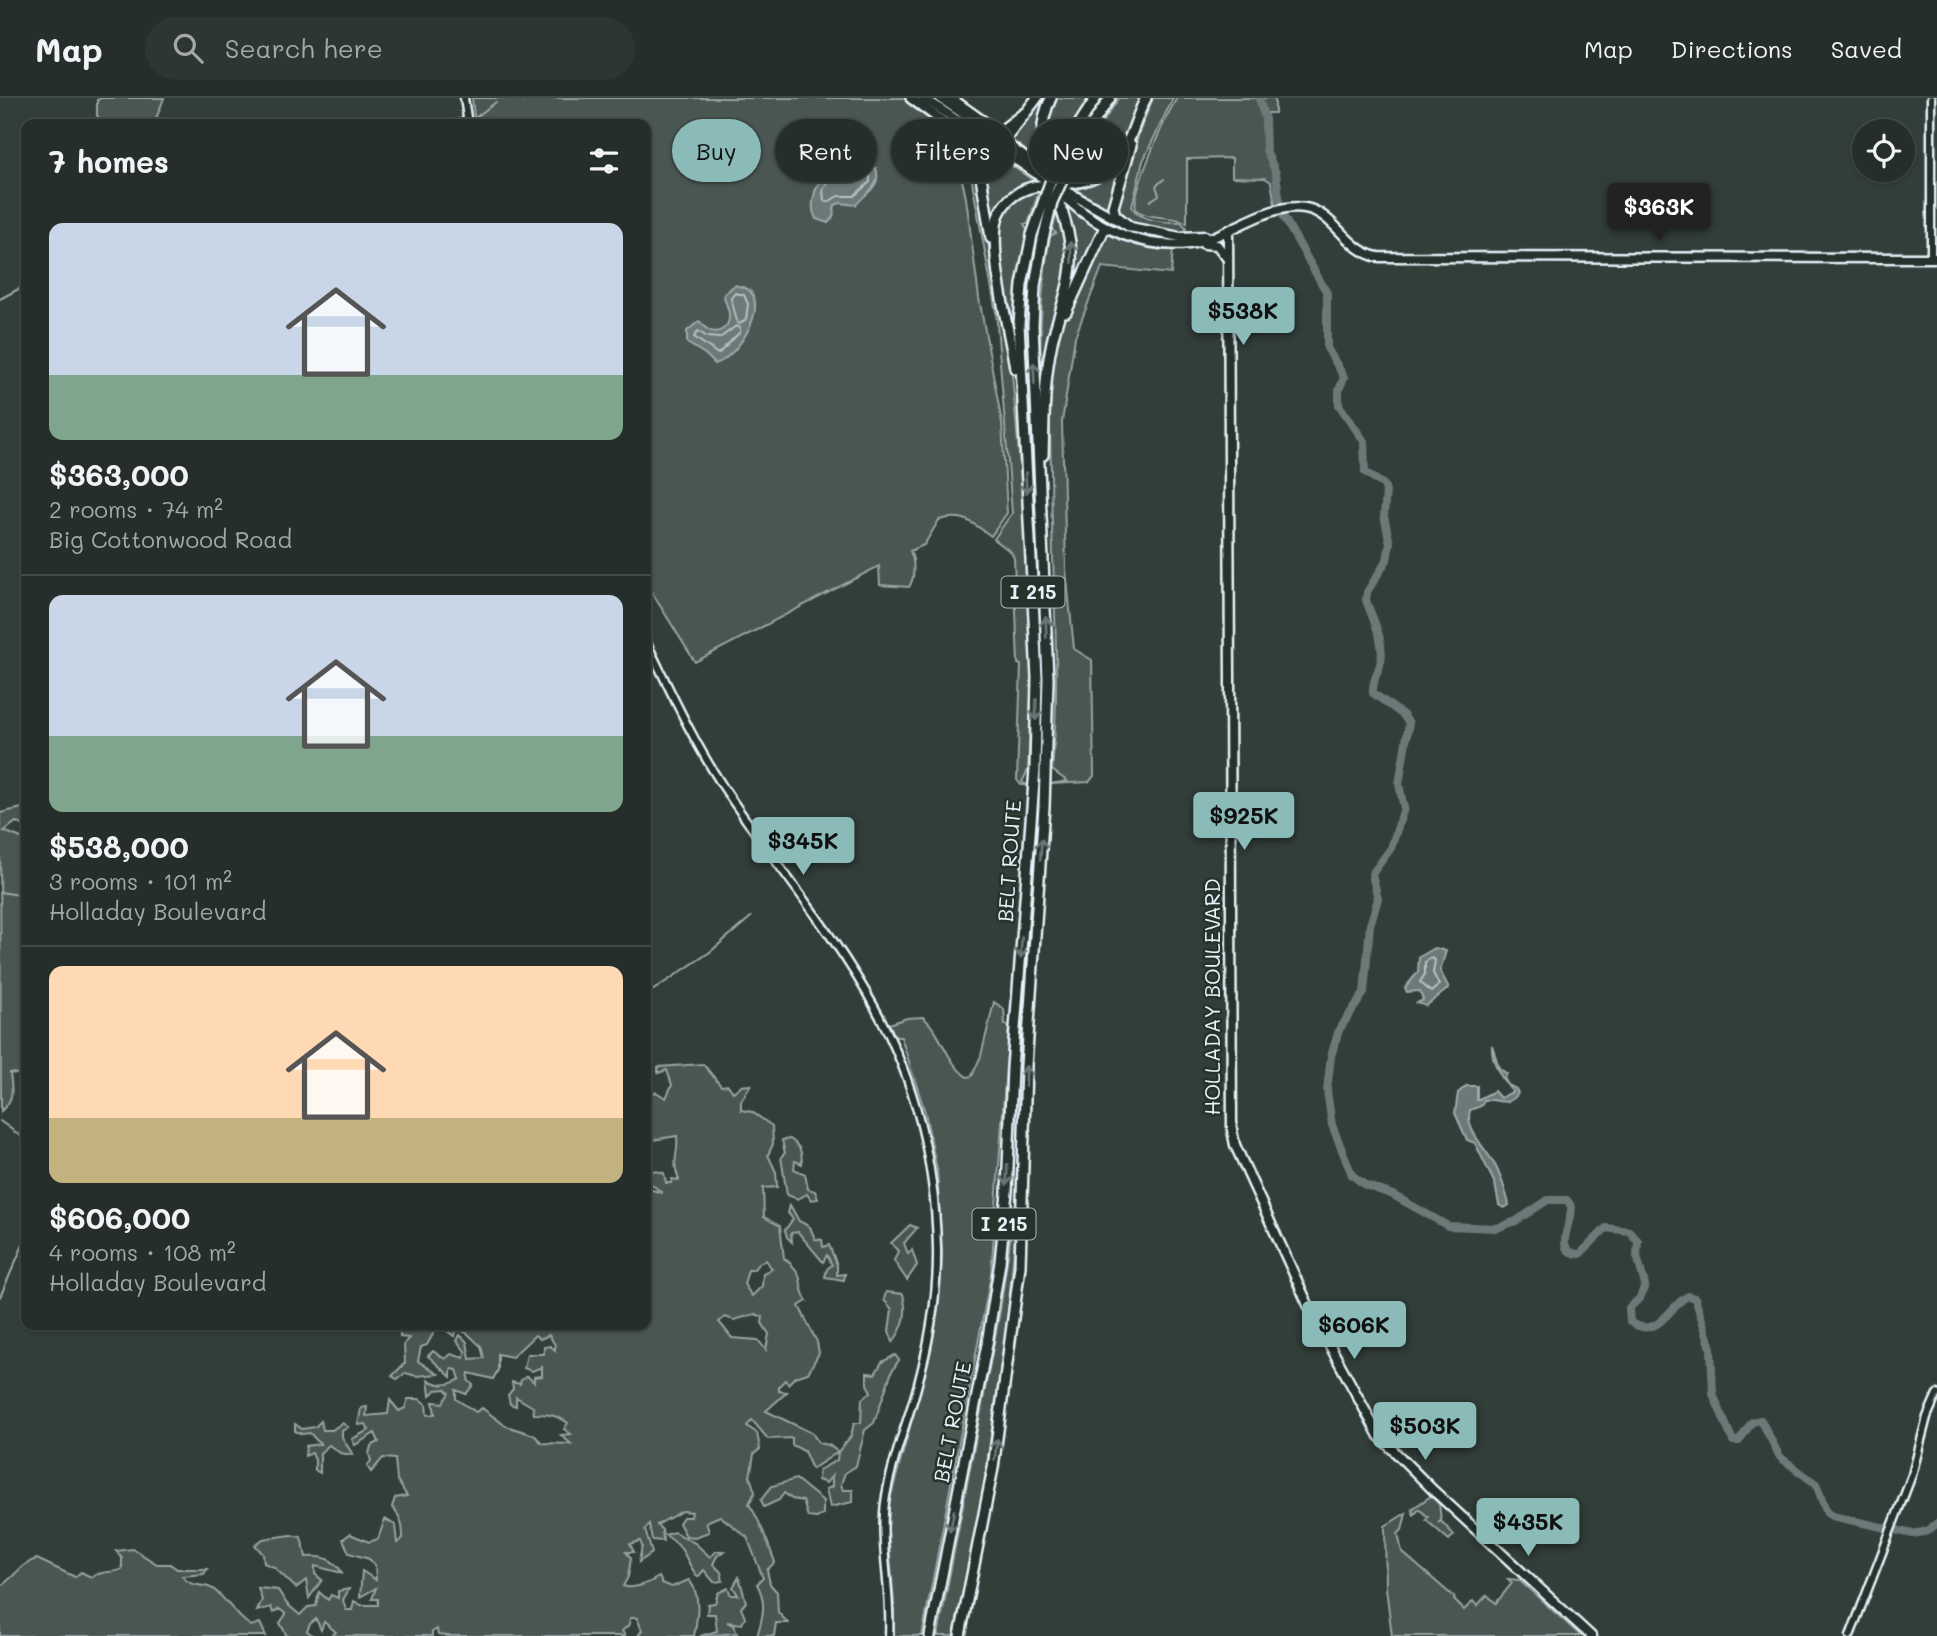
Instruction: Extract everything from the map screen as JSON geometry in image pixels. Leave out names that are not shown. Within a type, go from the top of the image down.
[{"type":"highway","points":[[911,98],[940,119]]},
{"type":"highway","points":[[950,98],[995,130],[1003,130],[1023,114]]},
{"type":"highway","points":[[1015,125],[1037,98]]},
{"type":"highway","points":[[1042,515],[1045,402],[1052,342],[1067,293],[1072,257],[1066,221],[1042,145],[1042,127],[1051,98]]},
{"type":"highway","name":"BELT ROUTE","points":[[1086,119],[1096,98]]},
{"type":"highway","name":"BELT ROUTE","points":[[1093,119],[1110,98]]},
{"type":"highway","points":[[1022,415],[995,237],[1000,212],[1020,191],[1082,183],[1111,167],[1127,144],[1144,102]]},
{"type":"highway","points":[[1130,227],[1115,215],[1113,207],[1144,102]]},
{"type":"highway","points":[[982,182],[1000,274]]},
{"type":"highway","name":"BELT ROUTE","points":[[930,1636],[1000,1262],[1035,769],[1037,678],[1022,415],[1020,324],[1022,285],[1032,235],[1050,182]]},
{"type":"highway","name":"BELT ROUTE","points":[[960,1636],[993,1468],[1020,1266],[1026,1066],[1044,807],[1048,679],[1033,325],[1035,286],[1052,202],[1060,182]]},
{"type":"highway","points":[[1052,342],[1107,222]]},
{"type":"main road","points":[[924,98],[955,119]]},
{"type":"main road","points":[[940,98],[970,119]]},
{"type":"main road","points":[[1015,150],[1033,163],[1076,206],[1144,241],[1217,245],[1228,261]]},
{"type":"main road","points":[[1015,161],[1054,185]]},
{"type":"main road","points":[[1188,244],[1275,212],[1298,207],[1315,211],[1357,249],[1378,257],[1934,258]]},
{"type":"main road","points":[[1107,222],[1180,237],[1225,232]]},
{"type":"main road","name":"HOLLADAY BOULEVARD","points":[[1225,232],[1228,261],[1230,980],[1232,1130],[1235,1145],[1310,1309],[1379,1436],[1406,1465],[1591,1636]]},
{"type":"street","points":[[464,98],[467,119]]},
{"type":"street","points":[[1931,98],[1934,258]]},
{"type":"street","points":[[651,651],[716,775],[843,957],[874,1007],[903,1067],[920,1121],[934,1199],[936,1278],[927,1347],[885,1504],[883,1532],[890,1602],[890,1636]]},
{"type":"street","points":[[1850,1636],[1912,1475],[1927,1417],[1937,1394]]},
{"type":"shaded area","points":[[164,98],[156,119],[100,119],[97,116],[97,100]]},
{"type":"shaded area","points":[[472,98],[907,98],[939,119],[917,108],[931,119],[891,119],[891,182],[962,182],[979,298],[1002,423],[1007,513],[991,536],[961,518],[939,520],[924,545],[910,551],[914,569],[909,587],[880,585],[879,566],[695,662],[651,591],[651,119],[474,119]]},
{"type":"shaded area","points":[[1042,98],[1047,98],[1045,119],[1029,119],[1029,153],[1015,143],[1015,133]]},
{"type":"shaded area","points":[[1054,98],[1088,98],[1076,119],[1046,119]]},
{"type":"shaded area","points":[[1119,98],[1142,98],[1128,134],[1128,119],[1105,119]]},
{"type":"shaded area","points":[[1153,98],[1173,98],[1143,161],[1132,207],[1147,218],[1181,222],[1186,227],[1185,234],[1129,223],[1116,213],[1125,182],[1128,182],[1128,172]]},
{"type":"shaded area","points":[[1177,98],[1275,98],[1275,113],[1264,113],[1266,150],[1276,173],[1280,205],[1275,204],[1271,182],[1265,178],[1232,177],[1232,158],[1187,159],[1187,223],[1177,219],[1149,216],[1136,210],[1144,171]]},
{"type":"shaded area","points":[[1015,168],[1029,178],[1029,182],[1033,182],[992,218],[985,182],[1015,182]]},
{"type":"shaded area","points":[[972,182],[977,182],[1012,374],[1022,489],[1032,674],[1028,770],[1022,782],[1027,785],[1021,785],[1017,780],[1021,665],[1018,664],[1014,558],[1011,552],[994,539],[1012,513],[996,312]]},
{"type":"shaded area","points":[[1098,182],[1118,182],[1108,211],[1078,192],[1078,189]]},
{"type":"shaded area","points":[[1040,188],[1028,224],[1024,224],[1027,230],[1013,325],[1003,277],[1001,223],[1005,209],[1014,199]]},
{"type":"shaded area","points":[[1067,206],[1101,229],[1078,275],[1075,274],[1076,242]]},
{"type":"shaded area","points":[[1058,211],[1063,233],[1065,275],[1044,382],[1041,381],[1040,362],[1043,290],[1050,236],[1056,233],[1052,230]]},
{"type":"shaded area","points":[[1110,233],[1138,244],[1173,249],[1171,274],[1102,267],[1075,337],[1062,422],[1066,569],[1074,649],[1092,660],[1094,776],[1089,782],[1051,784],[1067,781],[1052,770],[1056,694],[1050,424],[1053,366],[1058,336],[1075,291],[1105,235]]},
{"type":"shaded area","points":[[21,808],[21,824],[16,822],[4,831],[21,838],[21,1074],[10,1073],[11,1098],[1,1111],[0,813]]},
{"type":"shaded area","points":[[994,1002],[1004,1009],[1005,1024],[1009,1026],[991,1275],[922,1636],[894,1636],[889,1503],[931,1351],[938,1310],[942,1255],[937,1170],[925,1112],[901,1037],[896,1037],[889,1024],[907,1018],[923,1017],[935,1031],[954,1064],[967,1077],[972,1076],[981,1056]]},
{"type":"shaded area","points":[[703,1064],[721,1086],[728,1085],[733,1092],[741,1086],[751,1085],[741,1101],[741,1110],[752,1112],[772,1126],[773,1144],[768,1155],[776,1172],[777,1187],[763,1188],[764,1217],[780,1226],[784,1258],[799,1276],[807,1301],[799,1306],[817,1342],[819,1353],[808,1373],[795,1377],[788,1384],[785,1380],[779,1386],[779,1391],[787,1392],[766,1411],[812,1433],[819,1443],[829,1445],[838,1452],[812,1469],[804,1451],[792,1445],[792,1438],[768,1439],[752,1420],[747,1426],[757,1433],[760,1449],[754,1454],[750,1477],[755,1492],[749,1504],[775,1562],[767,1570],[770,1584],[777,1592],[778,1612],[788,1623],[776,1623],[774,1636],[757,1636],[763,1610],[757,1584],[763,1578],[747,1537],[720,1516],[706,1522],[709,1532],[695,1537],[686,1536],[679,1523],[683,1517],[691,1517],[692,1512],[682,1511],[657,1525],[662,1530],[663,1541],[652,1540],[649,1524],[645,1530],[652,1553],[639,1562],[642,1546],[640,1541],[630,1544],[634,1552],[626,1552],[631,1558],[628,1577],[623,1586],[641,1585],[659,1577],[662,1583],[672,1587],[689,1580],[697,1600],[694,1636],[638,1636],[642,1630],[637,1618],[630,1618],[629,1625],[622,1631],[625,1636],[448,1636],[438,1635],[437,1629],[432,1632],[432,1636],[331,1636],[336,1632],[324,1622],[321,1630],[316,1619],[307,1631],[314,1636],[287,1636],[280,1623],[286,1614],[279,1609],[273,1613],[271,1607],[257,1611],[262,1600],[258,1588],[278,1590],[287,1604],[300,1615],[308,1607],[316,1606],[319,1592],[328,1600],[331,1595],[338,1598],[338,1591],[349,1589],[343,1600],[346,1610],[352,1610],[354,1601],[361,1605],[378,1605],[378,1599],[372,1599],[376,1588],[360,1597],[362,1571],[376,1580],[375,1565],[369,1559],[349,1553],[343,1539],[350,1534],[369,1542],[378,1539],[385,1519],[395,1525],[397,1543],[403,1538],[403,1529],[392,1507],[395,1498],[407,1496],[397,1480],[395,1459],[383,1458],[371,1472],[367,1466],[371,1461],[371,1446],[379,1442],[375,1433],[355,1445],[352,1439],[369,1430],[366,1424],[358,1425],[361,1408],[367,1407],[366,1416],[388,1414],[390,1400],[399,1411],[405,1408],[408,1399],[419,1399],[426,1404],[427,1415],[435,1414],[433,1402],[443,1403],[449,1393],[445,1389],[436,1390],[430,1395],[428,1380],[444,1384],[460,1379],[457,1370],[451,1369],[451,1377],[428,1356],[433,1351],[445,1359],[451,1354],[464,1358],[465,1351],[457,1341],[460,1335],[467,1342],[470,1359],[484,1358],[481,1346],[470,1335],[456,1330],[651,1330],[651,1190],[662,1193],[651,1183],[651,1170],[664,1173],[666,1183],[671,1183],[672,1179],[679,1180],[675,1162],[677,1136],[651,1140],[651,1094],[656,1092],[666,1098],[672,1085],[667,1070],[658,1073],[658,1067]],"holes":[[[766,1260],[772,1269],[763,1273],[762,1286],[752,1296],[744,1284],[748,1270],[753,1270]],[[755,1314],[763,1317],[762,1323],[769,1334],[766,1350],[758,1340],[732,1338],[719,1322],[725,1317],[734,1320]],[[535,1335],[540,1339],[549,1335],[555,1350],[550,1346],[544,1347],[544,1354],[527,1354],[524,1368],[532,1371],[542,1367],[542,1376],[534,1377],[534,1382],[527,1376],[520,1384],[512,1382],[513,1389],[508,1395],[510,1404],[516,1406],[516,1397],[533,1407],[534,1414],[560,1418],[568,1423],[564,1429],[571,1434],[561,1435],[571,1444],[542,1443],[534,1435],[506,1426],[482,1408],[476,1412],[456,1399],[456,1390],[466,1394],[473,1385],[468,1380],[469,1373],[493,1379],[498,1370],[498,1354],[512,1357]]]},
{"type":"shaded area","points":[[790,1139],[800,1149],[802,1156],[802,1164],[795,1161],[794,1169],[805,1174],[808,1189],[815,1191],[818,1199],[811,1200],[807,1194],[798,1199],[787,1195],[781,1157],[785,1153],[782,1140]]},
{"type":"shaded area","points":[[790,1205],[799,1221],[810,1227],[815,1239],[822,1240],[823,1247],[829,1245],[837,1265],[837,1275],[845,1274],[844,1280],[825,1277],[827,1269],[832,1265],[827,1255],[823,1262],[798,1232],[791,1233],[792,1242],[787,1237],[785,1230],[793,1219],[788,1213]]},
{"type":"shaded area","points":[[910,1225],[917,1228],[904,1243],[908,1254],[912,1250],[917,1265],[907,1280],[894,1261],[898,1251],[891,1243]]},
{"type":"shaded area","points":[[1011,1233],[1015,1239],[1007,1323],[983,1492],[954,1636],[938,1636],[1000,1311]]},
{"type":"shaded area","points":[[886,1292],[903,1294],[905,1308],[904,1320],[893,1342],[889,1331],[892,1309],[884,1300]]},
{"type":"shaded area","points":[[400,1330],[435,1330],[427,1345],[421,1347],[418,1361],[438,1374],[416,1376],[406,1373],[397,1379],[392,1376],[405,1363],[404,1344],[409,1338],[400,1337]]},
{"type":"shaded area","points":[[895,1355],[899,1360],[892,1371],[874,1423],[865,1430],[856,1466],[845,1473],[841,1484],[843,1490],[853,1490],[853,1502],[830,1507],[826,1489],[832,1487],[832,1476],[826,1483],[818,1480],[819,1470],[837,1460],[838,1452],[851,1436],[854,1423],[861,1423],[862,1399],[871,1392],[867,1384],[867,1373],[875,1374],[882,1362]]},
{"type":"shaded area","points":[[321,1421],[323,1430],[332,1430],[342,1423],[348,1427],[342,1431],[342,1437],[353,1455],[340,1453],[329,1445],[320,1453],[320,1473],[315,1470],[312,1453],[305,1456],[306,1446],[320,1444],[310,1433],[295,1431],[295,1424],[302,1429],[315,1427]]},
{"type":"shaded area","points":[[796,1479],[823,1501],[823,1514],[817,1518],[808,1517],[803,1501],[792,1499],[784,1493],[779,1500],[764,1507],[761,1500],[772,1486]]},
{"type":"shaded area","points":[[1431,1496],[1439,1504],[1441,1520],[1438,1523],[1441,1521],[1454,1535],[1449,1540],[1426,1520],[1428,1517],[1419,1509],[1414,1515],[1412,1509]]},
{"type":"shaded area","points":[[1406,1513],[1402,1530],[1398,1534],[1402,1552],[1455,1598],[1464,1610],[1473,1601],[1477,1606],[1487,1595],[1496,1603],[1512,1583],[1508,1579],[1519,1580],[1581,1636],[1392,1636],[1386,1588],[1385,1526]]},
{"type":"shaded area","points":[[674,1532],[695,1543],[710,1557],[717,1551],[724,1551],[717,1556],[713,1564],[721,1572],[723,1581],[714,1582],[704,1570],[698,1577],[682,1550],[665,1535]]},
{"type":"shaded area","points":[[291,1535],[301,1537],[306,1557],[327,1559],[342,1573],[315,1566],[315,1574],[322,1580],[309,1598],[306,1580],[296,1588],[274,1567],[264,1563],[263,1554],[255,1545],[263,1539]]},
{"type":"shaded area","points":[[133,1549],[157,1564],[170,1564],[177,1569],[207,1569],[204,1574],[182,1576],[190,1583],[213,1589],[245,1622],[251,1626],[260,1623],[266,1636],[0,1636],[0,1586],[26,1564],[37,1559],[75,1577],[81,1572],[91,1577],[122,1569],[122,1558],[116,1551]]},
{"type":"shaded area","points":[[739,1577],[746,1602],[741,1608],[745,1618],[742,1624],[727,1622],[733,1625],[737,1633],[700,1636],[717,1631],[715,1614],[707,1614],[708,1604],[715,1603],[718,1593],[728,1588],[731,1595],[738,1595],[733,1587]]},
{"type":"water","points":[[819,182],[876,182],[856,205],[835,205],[833,217],[828,223],[816,219],[814,213],[813,199]]},
{"type":"water","points":[[735,285],[750,291],[755,310],[740,344],[715,364],[687,343],[687,331],[699,321],[715,332],[725,327],[729,314],[724,294]]},
{"type":"water","points":[[1435,948],[1446,951],[1440,971],[1449,988],[1426,1006],[1417,1003],[1423,1000],[1420,991],[1407,992],[1405,988],[1418,972],[1419,957]]},
{"type":"water","points":[[1492,1045],[1499,1068],[1507,1074],[1504,1078],[1518,1093],[1506,1102],[1484,1100],[1481,1106],[1470,1110],[1469,1118],[1474,1133],[1493,1162],[1506,1192],[1509,1205],[1504,1208],[1499,1205],[1495,1184],[1475,1143],[1467,1140],[1455,1113],[1458,1093],[1466,1086],[1477,1086],[1477,1100],[1494,1091],[1500,1098],[1513,1092],[1505,1083],[1498,1071]]},
{"type":"waterway","points":[[523,100],[530,98]]},
{"type":"waterway","points":[[1259,98],[1265,119],[1266,150],[1276,173],[1280,205]]},
{"type":"waterway","points":[[475,118],[496,102]]},
{"type":"waterway","points":[[1150,201],[1159,195],[1156,186],[1164,179]]},
{"type":"waterway","points":[[1282,214],[1327,293],[1327,348],[1344,377],[1339,390],[1339,405],[1364,441],[1365,472],[1384,485],[1386,491],[1384,516],[1390,543],[1387,560],[1367,592],[1366,600],[1382,653],[1373,693],[1403,715],[1409,723],[1399,784],[1404,808],[1391,848],[1372,874],[1378,899],[1370,925],[1364,993],[1339,1030],[1331,1056],[1327,1090],[1332,1125],[1352,1175],[1365,1185],[1393,1195],[1448,1226],[1497,1228],[1516,1221],[1548,1200],[1567,1200],[1571,1213],[1565,1243],[1571,1252],[1580,1254],[1606,1228],[1629,1231],[1638,1241],[1637,1256],[1645,1285],[1640,1298],[1629,1308],[1630,1322],[1640,1327],[1649,1327],[1663,1320],[1681,1300],[1688,1296],[1695,1298],[1711,1348],[1713,1394],[1733,1441],[1739,1441],[1752,1422],[1761,1420],[1780,1457],[1816,1484],[1827,1513],[1832,1516],[1913,1534],[1928,1531],[1937,1523]]},
{"type":"waterway","points":[[0,299],[21,288]]},
{"type":"waterway","points":[[0,892],[21,895]]},
{"type":"waterway","points":[[651,992],[710,952],[751,917]]},
{"type":"waterway","points":[[0,1121],[21,1136]]},
{"type":"waterway","points":[[0,1297],[21,1249]]}]
